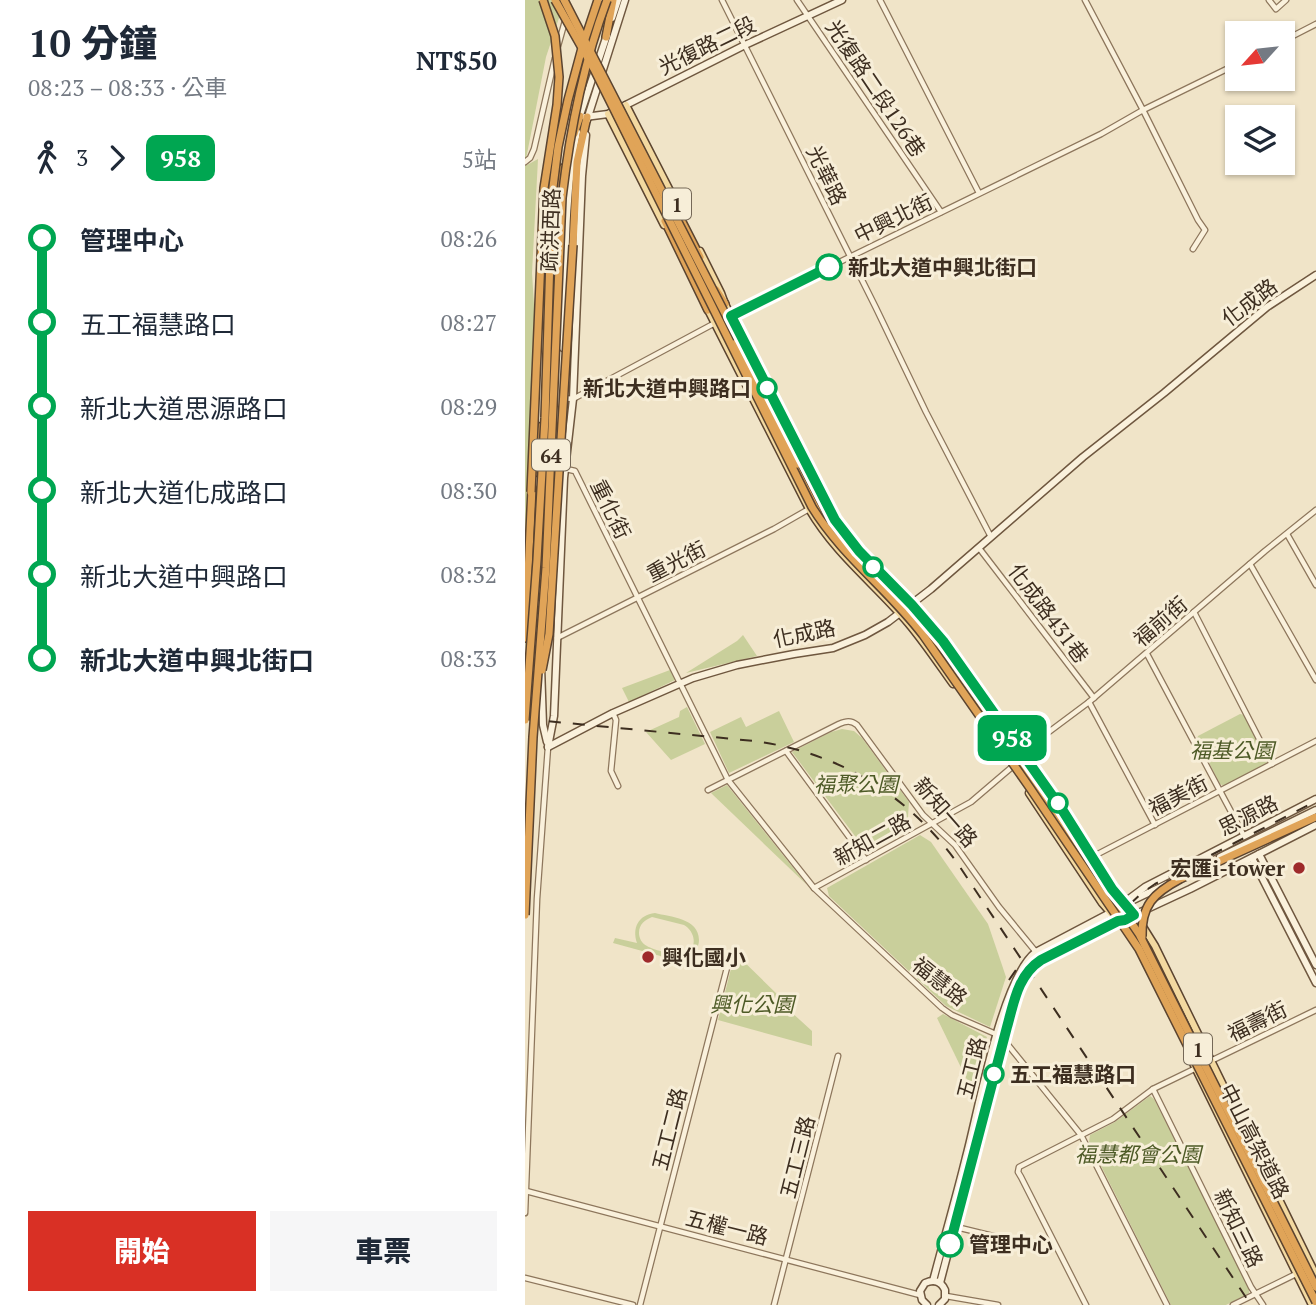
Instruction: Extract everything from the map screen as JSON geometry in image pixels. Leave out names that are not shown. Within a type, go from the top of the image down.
[{"type":"highway","points":[[525,638],[544,188],[559,77],[555,36],[543,0]]},
{"type":"highway","name":"1","points":[[555,0],[596,67]]},
{"type":"highway","name":"1","points":[[565,0],[596,67]]},
{"type":"highway","name":"64","points":[[525,720],[545,418],[552,195],[568,100],[598,0]]},
{"type":"highway","points":[[606,37],[613,0]]},
{"type":"highway","name":"64","points":[[525,915],[530,784],[546,568],[562,198],[576,104],[597,29],[613,0]]},
{"type":"highway","points":[[596,67],[622,103],[725,304]]},
{"type":"highway","points":[[596,67],[608,106],[708,310]]},
{"type":"highway","name":"中山高架道路","points":[[596,67],[824,507],[852,548],[927,628],[958,667],[1059,808],[1139,934],[1316,1287]]},
{"type":"highway","name":"中山高架道路","points":[[596,67],[812,507],[845,552],[909,617],[1023,777],[1130,936],[1165,1000],[1314,1304]]},
{"type":"highway","points":[[531,492],[547,394],[559,183],[583,117]]},
{"type":"highway","points":[[535,709],[549,634],[577,162],[583,117]]},
{"type":"highway","points":[[697,260],[747,367],[828,522],[854,553],[874,568]]},
{"type":"highway","points":[[909,617],[942,655],[1013,751],[1071,838],[1113,912],[1121,920]]},
{"type":"highway","points":[[1165,1000],[1142,941],[1143,921],[1151,899],[1180,880],[1316,817]]},
{"type":"main road","name":"1","points":[[627,105],[835,520],[874,568],[912,605],[943,641],[1063,811],[1112,889],[1155,946],[1314,1265],[1316,1275]]},
{"type":"main road","name":"1","points":[[608,114],[819,525],[839,552],[899,614],[944,671],[1113,912]]},
{"type":"main road","name":"1","points":[[1124,904],[1121,920],[1142,947],[1314,1304]]},
{"type":"main road","name":"1","points":[[1300,1272],[1316,1295]]},
{"type":"street","points":[[525,162],[534,149],[571,0]]},
{"type":"street","name":"疏洪西路","points":[[548,747],[554,716],[565,469],[573,399],[583,117],[625,0]]},
{"type":"street","name":"光華路","points":[[722,0],[991,538]]},
{"type":"street","name":"光復路二段126巷","points":[[797,0],[941,212]]},
{"type":"street","name":"光復路二段","points":[[583,117],[608,114],[842,0]]},
{"type":"street","points":[[880,0],[979,193]]},
{"type":"street","points":[[1085,0],[1205,230],[1193,249]]},
{"type":"street","points":[[1269,0],[1276,9],[1286,0]]},
{"type":"street","points":[[1295,35],[1316,24]]},
{"type":"street","name":"疏洪西路","points":[[565,469],[563,364],[568,194],[572,158],[606,37]]},
{"type":"street","name":"中興北街","points":[[573,399],[715,323],[1101,134],[1225,70]]},
{"type":"street","name":"化成路","points":[[548,747],[613,713],[680,684],[737,665],[833,648],[865,635],[912,605],[1083,457],[1267,307],[1316,275]]},
{"type":"street","points":[[563,398],[573,399]]},
{"type":"street","name":"重化街","points":[[565,469],[575,471],[680,684]]},
{"type":"street","name":"重光街","points":[[557,638],[809,509]]},
{"type":"street","name":"福前街","points":[[1022,752],[1147,654],[1316,510]]},
{"type":"street","points":[[1287,534],[1316,584]]},
{"type":"street","name":"化成路431巷","points":[[979,548],[1091,700],[1155,825]]},
{"type":"street","points":[[1250,564],[1316,680]]},
{"type":"street","points":[[1194,612],[1272,764]]},
{"type":"street","points":[[525,643],[535,643],[541,647],[543,725],[548,747],[534,978],[525,1213]]},
{"type":"street","points":[[1147,654],[1244,836]]},
{"type":"street","name":"福慧路","points":[[680,684],[728,780],[814,888],[942,1008],[1004,1039],[1081,1135],[1167,1305]]},
{"type":"street","points":[[613,713],[616,720],[611,771],[618,786]]},
{"type":"street","name":"新知一路","points":[[708,790],[839,724],[853,722],[923,815],[955,845],[1036,952]]},
{"type":"street","name":"福美街","points":[[1092,857],[1316,741]]},
{"type":"street","points":[[786,751],[866,860]]},
{"type":"street","name":"新知二路","points":[[814,888],[971,802],[1012,767]]},
{"type":"street","name":"思源路","points":[[1113,912],[1145,887],[1316,799]]},
{"type":"street","name":"思源路","points":[[1124,904],[1316,810]]},
{"type":"street","name":"思源路","points":[[1121,920],[1316,825]]},
{"type":"street","points":[[1259,854],[1316,965]]},
{"type":"street","points":[[1252,858],[1316,983]]},
{"type":"street","name":"五工路","points":[[937,1282],[997,1034],[1011,989],[1027,961],[1036,952],[1113,912]]},
{"type":"street","name":"五工路","points":[[951,1226],[1022,979],[1041,960],[1121,920]]},
{"type":"street","name":"五工二路","points":[[640,1305],[729,960]]},
{"type":"street","name":"福壽街","points":[[1086,1305],[1019,1174],[1019,1167],[1119,1115],[1153,1089],[1316,1010]]},
{"type":"street","name":"五工三路","points":[[774,1305],[838,1056]]},
{"type":"street","name":"新知三路","points":[[1153,1089],[1255,1294],[1263,1305]]},
{"type":"street","name":"五權一路","points":[[526,1191],[920,1295]]},
{"type":"street","points":[[951,1226],[1026,1244]]},
{"type":"street","points":[[1233,1305],[1314,1265]]},
{"type":"street","points":[[525,1278],[633,1305]]},
{"type":"street","points":[[927,1305],[920,1295],[923,1285],[928,1282],[937,1282],[945,1290],[946,1296],[939,1305]]},
{"type":"street","points":[[946,1296],[998,1305]]},
{"type":"green space","points":[[525,0],[565,0],[546,57],[526,159],[527,165],[538,159],[532,273],[539,382],[525,657]]},
{"type":"green space","points":[[743,635],[757,656],[686,673],[737,641]]},
{"type":"green space","points":[[670,670],[675,680],[629,702],[622,688]]},
{"type":"green space","points":[[687,707],[705,744],[671,760],[646,732],[679,717],[680,711]]},
{"type":"green space","points":[[779,711],[794,742],[729,773],[710,732],[741,717],[746,727]]},
{"type":"green space","name":"福基公園","points":[[1240,714],[1244,715],[1267,762],[1224,786],[1220,784],[1197,739]]},
{"type":"green space","name":"福聚公園","points":[[842,729],[854,731],[862,738],[909,802],[907,831],[867,852],[792,752]]},
{"type":"green space","points":[[727,785],[807,885],[711,793]]},
{"type":"green space","points":[[920,835],[931,842],[988,924],[1006,977],[990,1027],[946,1006],[829,896],[827,888]]},
{"type":"green space","points":[[649,914],[676,918],[694,927],[699,943],[688,958],[699,961],[697,966],[613,943],[615,938],[637,943],[636,927],[644,916]],"holes":[[[652,917],[684,925],[691,931],[694,940],[692,948],[684,954],[659,951],[641,941],[641,925]]]},
{"type":"green space","name":"興化公園","points":[[735,953],[812,1031],[812,1046],[718,1020]]},
{"type":"green space","points":[[943,1014],[987,1037],[970,1086],[937,1018]]},
{"type":"green space","name":"福慧都會公園","points":[[1150,1096],[1154,1099],[1249,1288],[1249,1293],[1226,1305],[1171,1305],[1089,1142],[1090,1135],[1115,1122]]},
{"type":"railway","points":[[525,719],[754,741],[785,747],[843,767],[894,798],[939,839],[958,864],[1251,1305]]},
{"type":"railway","points":[[1009,980],[1016,970],[1026,964],[1114,919],[1155,884],[1316,801]]},
{"type":"bus line","name":"958","points":[[829,267],[731,316],[835,520],[874,568],[912,605],[943,641],[1063,811],[1112,889],[1134,915],[1041,960],[1022,979],[950,1244]]},
{"type":"place","name":"新北大道中興北街口","points":[[829,267]]},
{"type":"place","name":"新北大道中興路口","points":[[767,388]]},
{"type":"place","name":"宏匯i-tower","points":[[1299,868]]},
{"type":"place","name":"興化國小","points":[[648,957]]},
{"type":"place","name":"五工福慧路口","points":[[994,1074]]},
{"type":"place","name":"管理中心","points":[[950,1244]]}]
